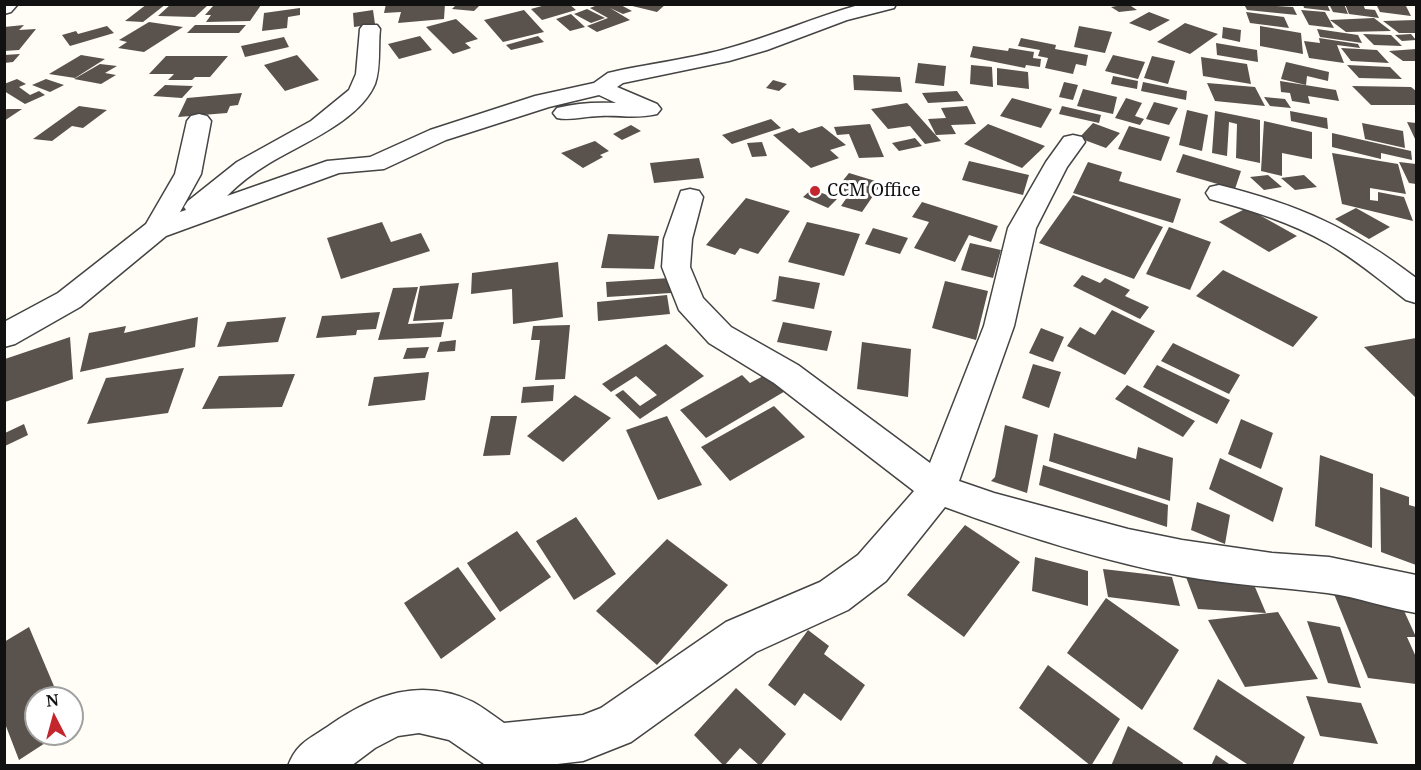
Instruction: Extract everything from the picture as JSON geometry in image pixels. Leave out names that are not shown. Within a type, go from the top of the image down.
[{"type":"street","points":[[4,8],[9,4]]},
{"type":"street","points":[[375,164],[438,135],[489,117],[534,103],[601,88],[616,78],[722,57],[760,46],[840,16],[887,4]]},
{"type":"street","points":[[4,336],[69,300],[156,230],[207,202],[232,177],[337,114],[360,91],[368,74],[366,59],[370,29]]},
{"type":"street","points":[[156,230],[336,166],[375,164],[387,167],[409,167],[439,154],[467,136],[527,120],[600,109],[638,111],[650,109],[601,88]]},
{"type":"street","points":[[156,230],[188,174],[199,121]]},
{"type":"street","points":[[311,765],[359,732],[394,714],[419,711],[459,719],[498,747],[583,738],[615,726],[741,637],[834,596],[872,568],[938,489],[999,326],[1022,228],[1049,176],[1072,142]]},
{"type":"street","points":[[1219,193],[1293,216],[1327,231],[1370,258],[1416,293]]},
{"type":"street","points":[[690,197],[678,239],[676,267],[690,303],[720,335],[786,374],[938,489],[994,509],[1128,546],[1182,558],[1272,571],[1329,575],[1416,594]]},
{"type":"building","points":[[147,4],[166,4],[143,22],[125,21]]},
{"type":"building","points":[[171,4],[208,5],[195,17],[158,16]]},
{"type":"building","points":[[386,4],[445,4],[444,19],[398,23],[401,12],[384,13]]},
{"type":"building","points":[[549,4],[569,4],[576,10],[542,20],[531,9]]},
{"type":"building","points":[[600,4],[619,4],[632,11],[623,14],[610,8],[630,20],[597,32],[587,26],[608,18],[590,8]]},
{"type":"building","points":[[624,4],[666,4],[657,12]]},
{"type":"building","points":[[1128,4],[1137,10],[1119,12],[1111,7]]},
{"type":"building","points":[[1244,4],[1293,7],[1297,15],[1247,10]]},
{"type":"building","points":[[1303,4],[1327,4],[1330,11],[1304,8]]},
{"type":"building","points":[[1329,4],[1344,4],[1348,14],[1333,12]]},
{"type":"building","points":[[1345,4],[1363,4],[1365,9],[1375,10],[1379,18],[1349,14]]},
{"type":"building","points":[[1376,4],[1405,4],[1411,16],[1380,12]]},
{"type":"building","points":[[261,5],[250,21],[206,22],[211,15],[205,15],[213,6]]},
{"type":"building","points":[[456,5],[480,5],[474,11],[452,9]]},
{"type":"building","points":[[300,8],[300,15],[288,17],[287,28],[262,31],[264,13]]},
{"type":"building","points":[[587,9],[605,18],[591,23],[574,14]]},
{"type":"building","points":[[373,10],[375,24],[354,27],[353,13]]},
{"type":"building","points":[[524,10],[544,32],[503,42],[484,20]]},
{"type":"building","points":[[1301,10],[1325,12],[1334,28],[1309,25]]},
{"type":"building","points":[[1149,12],[1170,20],[1150,31],[1129,23]]},
{"type":"building","points":[[1246,12],[1284,17],[1289,28],[1250,23]]},
{"type":"building","points":[[571,14],[585,27],[570,31],[556,19]]},
{"type":"building","points":[[1374,18],[1391,31],[1346,32],[1330,20]]},
{"type":"building","points":[[456,19],[478,39],[465,43],[471,48],[453,54],[426,27]]},
{"type":"building","points":[[1416,20],[1416,33],[1399,33],[1383,21]]},
{"type":"building","points":[[149,22],[183,27],[144,52],[118,48],[127,42],[119,40]]},
{"type":"building","points":[[1185,23],[1218,34],[1190,54],[1157,42]]},
{"type":"building","points":[[24,25],[19,30],[36,29],[19,50],[4,51],[4,27]]},
{"type":"building","points":[[195,25],[246,25],[239,33],[187,33]]},
{"type":"building","points":[[107,26],[114,33],[70,46],[62,35],[76,31],[78,34]]},
{"type":"building","points":[[1079,26],[1112,32],[1105,53],[1074,47]]},
{"type":"building","points":[[1260,26],[1301,33],[1303,54],[1260,46]]},
{"type":"building","points":[[1223,27],[1241,30],[1240,42],[1222,38]]},
{"type":"building","points":[[1317,29],[1358,35],[1362,43],[1320,37]]},
{"type":"building","points":[[1363,34],[1391,35],[1402,46],[1374,45]]},
{"type":"building","points":[[1411,34],[1416,40],[1402,41],[1395,35]]},
{"type":"building","points":[[420,36],[432,50],[399,59],[388,44]]},
{"type":"building","points":[[538,36],[544,42],[511,50],[506,45]]},
{"type":"building","points":[[284,37],[289,47],[245,57],[241,46]]},
{"type":"building","points":[[1021,38],[1056,45],[1055,49],[1088,55],[1086,66],[1076,64],[1073,74],[1045,68],[1048,58],[1038,56],[1040,50],[1018,46]]},
{"type":"building","points":[[1319,38],[1358,44],[1360,48],[1337,45],[1344,63],[1309,58],[1304,41],[1320,43]]},
{"type":"building","points":[[1216,43],[1257,50],[1258,62],[1217,55]]},
{"type":"building","points":[[973,46],[1034,52],[1033,58],[1041,59],[1040,67],[1026,65],[1025,68],[970,57]]},
{"type":"building","points":[[1341,48],[1377,50],[1389,63],[1351,61]]},
{"type":"building","points":[[1416,49],[1416,61],[1403,61],[1389,51]]},
{"type":"building","points":[[20,54],[13,62],[4,63],[4,55]]},
{"type":"building","points":[[81,55],[105,59],[75,78],[49,74]]},
{"type":"building","points":[[297,55],[319,80],[285,91],[264,65]]},
{"type":"building","points":[[1113,55],[1145,62],[1138,79],[1105,71]]},
{"type":"building","points":[[166,56],[228,56],[210,77],[168,80],[174,74],[149,74]]},
{"type":"building","points":[[1152,56],[1175,61],[1168,84],[1144,78]]},
{"type":"building","points":[[1201,57],[1247,64],[1251,84],[1203,76]]},
{"type":"building","points":[[1286,62],[1329,72],[1328,81],[1307,76],[1306,85],[1281,79]]},
{"type":"building","points":[[918,63],[946,66],[944,86],[915,83]]},
{"type":"building","points":[[100,64],[117,66],[105,73],[116,75],[101,84],[74,79]]},
{"type":"building","points":[[971,65],[992,67],[993,87],[970,84]]},
{"type":"building","points":[[1347,65],[1390,67],[1402,79],[1359,78]]},
{"type":"building","points":[[997,68],[1028,72],[1029,89],[997,85]]},
{"type":"building","points":[[853,75],[900,77],[902,92],[854,90]]},
{"type":"building","points":[[1113,76],[1138,81],[1137,89],[1111,84]]},
{"type":"building","points":[[17,79],[26,84],[19,87],[30,95],[39,91],[45,95],[25,104],[4,91],[4,84]]},
{"type":"building","points":[[46,79],[64,85],[50,92],[32,85]]},
{"type":"building","points":[[773,80],[787,84],[779,91],[766,88]]},
{"type":"building","points":[[1280,81],[1336,90],[1339,101],[1308,96],[1310,104],[1292,101],[1290,93],[1281,92]]},
{"type":"building","points":[[1064,82],[1078,85],[1073,100],[1059,97]]},
{"type":"building","points":[[1143,82],[1187,91],[1186,100],[1141,91]]},
{"type":"building","points":[[1207,83],[1255,87],[1265,106],[1215,101]]},
{"type":"building","points":[[165,85],[193,86],[182,98],[153,96]]},
{"type":"building","points":[[1352,86],[1411,87],[1416,91],[1416,105],[1371,105]]},
{"type":"building","points":[[1083,89],[1117,97],[1113,114],[1077,106]]},
{"type":"building","points":[[957,91],[964,101],[928,103],[922,93]]},
{"type":"building","points":[[242,93],[238,105],[230,106],[227,113],[178,117],[187,98]]},
{"type":"building","points":[[1264,97],[1285,99],[1291,108],[1270,106]]},
{"type":"building","points":[[1012,98],[1052,109],[1041,128],[1000,116]]},
{"type":"building","points":[[1126,98],[1142,103],[1135,116],[1144,119],[1140,125],[1115,118]]},
{"type":"building","points":[[1154,102],[1178,108],[1169,125],[1146,119]]},
{"type":"building","points":[[907,103],[941,141],[925,144],[910,126],[888,129],[871,109]]},
{"type":"building","points":[[79,106],[107,110],[83,128],[72,126],[52,141],[33,139]]},
{"type":"building","points":[[967,106],[976,124],[951,125],[956,134],[936,135],[928,119],[946,118],[941,108]]},
{"type":"building","points":[[1062,106],[1101,115],[1099,123],[1059,114]]},
{"type":"building","points":[[22,109],[4,121],[4,111]]},
{"type":"building","points":[[1187,110],[1208,115],[1202,151],[1179,145]]},
{"type":"building","points":[[1215,111],[1260,120],[1260,163],[1236,158],[1237,124],[1229,122],[1227,156],[1212,153]]},
{"type":"building","points":[[1290,111],[1327,118],[1328,129],[1291,121]]},
{"type":"building","points":[[771,119],[781,128],[732,144],[722,135]]},
{"type":"building","points":[[1264,121],[1312,132],[1312,159],[1282,153],[1282,176],[1261,171]]},
{"type":"building","points":[[1407,122],[1416,123],[1416,141]]},
{"type":"building","points":[[1093,123],[1120,133],[1106,148],[1079,138]]},
{"type":"building","points":[[1362,123],[1403,131],[1405,148],[1365,139]]},
{"type":"building","points":[[870,124],[884,157],[859,158],[849,134],[837,135],[834,127]]},
{"type":"building","points":[[988,124],[1045,146],[1022,168],[964,144]]},
{"type":"building","points":[[631,125],[641,131],[622,140],[613,134]]},
{"type":"building","points":[[822,126],[846,145],[830,150],[839,158],[811,168],[773,135],[793,128],[799,133]]},
{"type":"building","points":[[1129,126],[1170,137],[1161,161],[1118,149]]},
{"type":"building","points":[[1332,133],[1411,151],[1412,160],[1381,153],[1381,159],[1332,147]]},
{"type":"building","points":[[915,138],[922,146],[899,151],[892,143]]},
{"type":"building","points":[[595,141],[609,151],[583,168],[561,153]]},
{"type":"building","points":[[762,142],[767,156],[752,157],[747,143]]},
{"type":"building","points":[[1332,153],[1398,164],[1406,194],[1370,188],[1370,200],[1378,201],[1378,192],[1404,197],[1413,221],[1342,204]]},
{"type":"building","points":[[1183,154],[1241,171],[1235,189],[1176,172]]},
{"type":"building","points":[[699,158],[704,178],[654,183],[650,163]]},
{"type":"building","points":[[969,161],[1029,175],[1023,195],[962,180]]},
{"type":"building","points":[[1088,162],[1122,172],[1119,181],[1181,199],[1173,223],[1073,193]]},
{"type":"building","points":[[1399,162],[1416,164],[1416,184],[1409,183]]},
{"type":"building","points":[[849,173],[882,183],[862,212],[841,206],[850,193],[836,189]]},
{"type":"building","points":[[1268,175],[1282,187],[1264,190],[1250,177]]},
{"type":"building","points":[[1304,175],[1317,187],[1295,190],[1281,178]]},
{"type":"building","points":[[812,189],[837,199],[828,208],[803,197]]},
{"type":"building","points":[[1073,195],[1163,227],[1134,279],[1039,243]]},
{"type":"building","points":[[746,198],[790,211],[758,254],[740,248],[735,255],[706,245]]},
{"type":"building","points":[[922,202],[998,226],[991,242],[969,235],[955,262],[914,248],[929,222],[912,217]]},
{"type":"building","points":[[1247,208],[1297,236],[1269,252],[1219,222]]},
{"type":"building","points":[[1356,208],[1390,227],[1369,239],[1335,219]]},
{"type":"building","points":[[382,222],[391,242],[421,233],[430,251],[341,279],[327,238]]},
{"type":"building","points":[[807,222],[860,234],[844,276],[788,262]]},
{"type":"building","points":[[1169,227],[1211,242],[1190,290],[1146,274]]},
{"type":"building","points":[[873,228],[908,238],[900,254],[865,244]]},
{"type":"building","points":[[608,234],[659,236],[654,269],[601,268]]},
{"type":"building","points":[[970,243],[1001,250],[993,278],[961,270]]},
{"type":"building","points":[[558,262],[563,317],[513,324],[512,289],[471,294],[472,273]]},
{"type":"building","points":[[1223,270],[1318,317],[1293,347],[1196,296]]},
{"type":"building","points":[[1082,275],[1100,283],[1105,278],[1130,290],[1125,296],[1149,307],[1140,319],[1073,286]]},
{"type":"building","points":[[779,276],[820,283],[814,309],[771,301],[776,299]]},
{"type":"building","points":[[670,278],[671,293],[607,297],[606,282]]},
{"type":"building","points":[[945,281],[988,291],[976,340],[932,328]]},
{"type":"building","points":[[459,283],[452,319],[413,321],[420,286]]},
{"type":"building","points":[[418,287],[408,324],[444,322],[441,337],[378,340],[393,288]]},
{"type":"building","points":[[667,295],[670,314],[598,321],[597,302]]},
{"type":"building","points":[[1112,310],[1155,331],[1125,375],[1067,346],[1080,327],[1095,335]]},
{"type":"building","points":[[380,312],[376,329],[357,330],[356,335],[316,338],[322,316]]},
{"type":"building","points":[[198,317],[195,347],[80,372],[89,333],[126,326],[124,333]]},
{"type":"building","points":[[286,317],[278,342],[217,347],[227,322]]},
{"type":"building","points":[[783,322],[832,331],[827,351],[777,342]]},
{"type":"building","points":[[570,325],[565,379],[535,380],[540,340],[531,340],[533,326]]},
{"type":"building","points":[[1041,328],[1064,337],[1053,362],[1029,353]]},
{"type":"building","points":[[70,337],[73,379],[5,402],[5,359]]},
{"type":"building","points":[[1416,338],[1416,398],[1364,347]]},
{"type":"building","points":[[456,340],[455,351],[437,352],[440,342]]},
{"type":"building","points":[[862,342],[911,349],[908,397],[857,389]]},
{"type":"building","points":[[1173,343],[1240,375],[1229,394],[1161,361]]},
{"type":"building","points":[[666,344],[704,376],[640,419],[615,395],[623,390],[640,406],[657,395],[636,376],[611,392],[602,384]]},
{"type":"building","points":[[429,347],[425,358],[403,359],[407,348]]},
{"type":"building","points":[[1033,364],[1061,372],[1049,408],[1022,398]]},
{"type":"building","points":[[1157,365],[1230,400],[1217,424],[1143,387]]},
{"type":"building","points":[[184,368],[168,413],[87,424],[106,378]]},
{"type":"building","points":[[429,372],[425,400],[368,406],[374,377]]},
{"type":"building","points":[[769,373],[787,390],[706,438],[680,410],[742,375],[750,383]]},
{"type":"building","points":[[295,374],[282,407],[202,409],[219,376]]},
{"type":"building","points":[[554,385],[553,401],[521,403],[523,387]]},
{"type":"building","points":[[1127,385],[1195,421],[1183,437],[1115,399]]},
{"type":"building","points":[[575,395],[611,418],[563,462],[527,436]]},
{"type":"building","points":[[774,406],[805,437],[730,481],[701,447]]},
{"type":"building","points":[[491,416],[517,416],[510,455],[483,456]]},
{"type":"building","points":[[667,416],[702,485],[658,500],[626,430]]},
{"type":"building","points":[[1241,419],[1273,433],[1261,469],[1228,454]]},
{"type":"building","points":[[24,424],[28,435],[5,446],[5,433]]},
{"type":"building","points":[[1005,425],[1038,435],[1027,493],[991,481],[995,477]]},
{"type":"building","points":[[1054,433],[1136,459],[1138,447],[1173,458],[1170,501],[1049,461]]},
{"type":"building","points":[[1320,455],[1373,474],[1372,548],[1315,526]]},
{"type":"building","points":[[1220,458],[1283,488],[1273,522],[1209,489]]},
{"type":"building","points":[[1043,465],[1168,505],[1167,527],[1039,485]]},
{"type":"building","points":[[1380,487],[1409,497],[1409,505],[1416,507],[1416,565],[1381,552]]},
{"type":"building","points":[[1197,502],[1230,515],[1225,544],[1191,530]]},
{"type":"building","points":[[576,517],[616,574],[574,600],[536,541]]},
{"type":"building","points":[[965,525],[1020,562],[964,637],[907,595]]},
{"type":"building","points":[[517,531],[551,577],[500,612],[467,563]]},
{"type":"building","points":[[667,539],[728,585],[657,665],[596,611]]},
{"type":"building","points":[[1035,557],[1088,571],[1088,606],[1032,591]]},
{"type":"building","points":[[458,567],[496,619],[441,659],[404,603]]},
{"type":"building","points":[[1103,569],[1172,577],[1180,606],[1108,597]]},
{"type":"building","points":[[1186,577],[1252,580],[1266,613],[1198,609]]},
{"type":"building","points":[[1334,594],[1400,602],[1416,637],[1407,637],[1416,657],[1416,684],[1368,678]]},
{"type":"building","points":[[1106,598],[1179,650],[1142,710],[1067,653]]},
{"type":"building","points":[[1278,612],[1318,679],[1245,687],[1208,620]]},
{"type":"building","points":[[1307,621],[1340,627],[1361,688],[1328,683]]},
{"type":"building","points":[[29,627],[54,686],[24,686],[24,746],[41,746],[19,760],[4,721],[4,642]]},
{"type":"building","points":[[808,630],[829,646],[824,654],[865,685],[841,721],[804,693],[795,706],[768,685]]},
{"type":"building","points":[[1048,665],[1120,719],[1091,766],[1019,708]]},
{"type":"building","points":[[1218,679],[1305,737],[1292,766],[1250,766],[1193,729]]},
{"type":"building","points":[[736,688],[786,734],[760,766],[740,748],[724,766],[694,735]]},
{"type":"building","points":[[1306,696],[1361,703],[1378,744],[1320,736]]},
{"type":"building","points":[[1128,726],[1183,763],[1182,766],[1111,766]]},
{"type":"building","points":[[1216,755],[1232,766],[1211,766]]},
{"type":"place","name":"CCM Office","points":[[815,191]]}]
